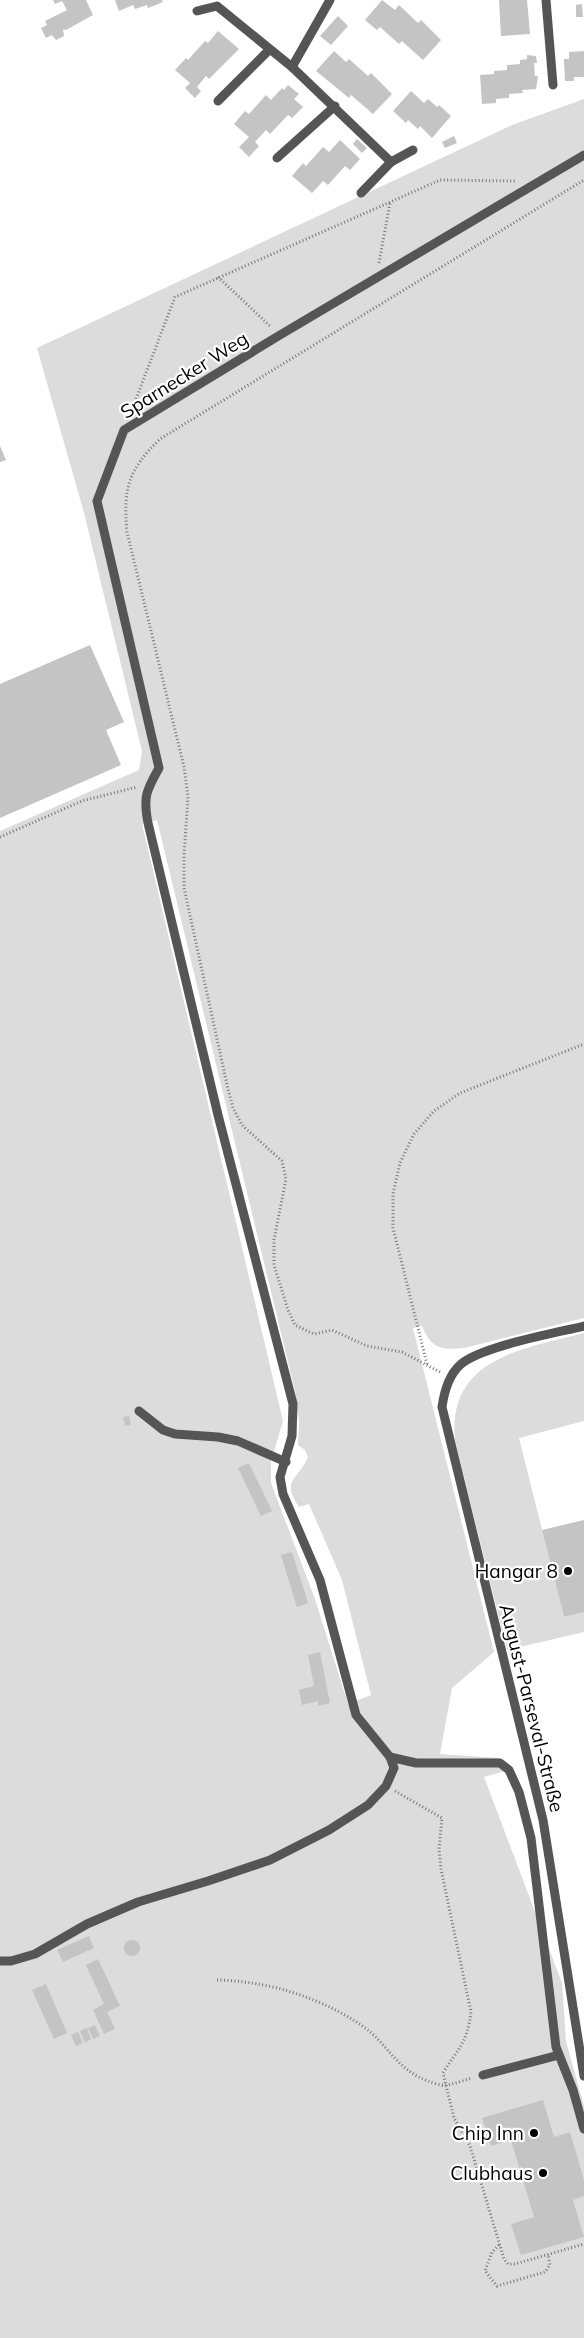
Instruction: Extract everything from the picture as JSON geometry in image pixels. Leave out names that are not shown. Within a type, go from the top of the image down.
[{"type":"lane","points":[[292,67],[330,0]]},
{"type":"lane","points":[[546,0],[553,85]]},
{"type":"lane","points":[[197,12],[217,6],[292,67],[335,106],[391,162]]},
{"type":"lane","points":[[218,101],[269,50]]},
{"type":"lane","points":[[277,158],[335,106]]},
{"type":"lane","points":[[361,193],[391,162],[413,150]]},
{"type":"lane","name":"Sparnecker Weg","points":[[146,790],[159,768],[97,501],[124,430],[584,155]]},
{"type":"lane","points":[[0,1961],[11,1961],[35,1954],[88,1924],[138,1902],[208,1882],[270,1860],[329,1830],[368,1805],[386,1786],[394,1768],[390,1757],[356,1715],[320,1580],[283,1494],[280,1477],[286,1462],[292,1436],[293,1404],[218,1115],[148,823],[144,803],[146,790]]},
{"type":"lane","name":"August-Parseval-Straße","points":[[584,1326],[487,1350],[459,1365],[445,1389],[442,1407],[543,1820],[584,2076]]},
{"type":"lane","points":[[139,1411],[162,1430],[175,1434],[218,1437],[238,1441],[286,1462]]},
{"type":"lane","points":[[390,1757],[416,1763],[500,1763],[509,1770],[519,1792],[531,1838],[556,2047],[573,2090],[584,2128]]},
{"type":"lane","points":[[482,2075],[559,2055]]},
{"type":"path","points":[[124,430],[175,297],[440,180],[542,181]]},
{"type":"path","points":[[451,1379],[427,1364],[402,1352],[367,1346],[332,1330],[314,1334],[295,1325],[288,1310],[274,1265],[274,1240],[286,1179],[282,1161],[242,1125],[233,1108],[228,1089],[184,888],[188,797],[184,767],[127,532],[125,503],[132,475],[141,457],[160,439],[584,180]]},
{"type":"path","points":[[377,278],[390,202]]},
{"type":"path","points":[[218,277],[280,335]]},
{"type":"path","points":[[0,837],[82,801],[139,786],[146,790]]},
{"type":"path","points":[[427,1364],[394,1228],[393,1194],[400,1163],[414,1134],[434,1111],[460,1093],[584,1044]]},
{"type":"path","points":[[386,1786],[442,1818],[439,1850],[471,2012],[468,2032],[462,2048],[443,2073],[454,2118],[470,2146],[504,2260],[508,2264],[515,2264],[584,2244]]},
{"type":"path","points":[[217,1980],[242,1980],[276,1987],[304,1996],[344,2014],[364,2026],[401,2066],[416,2077],[445,2085],[482,2075]]},
{"type":"path","points":[[500,2244],[492,2252],[485,2272],[497,2286],[545,2272],[550,2265],[548,2254]]},
{"type":"shaded area","points":[[584,99],[584,1318],[456,1349],[443,1348],[433,1344],[422,1326],[413,1328],[494,1652],[452,1688],[440,1754],[499,1758],[509,1770],[484,1777],[562,1983],[566,2041],[584,2106],[584,2338],[0,2338],[0,831],[139,770],[142,751],[83,509],[37,348],[512,125]],"holes":[[[157,820],[295,1391],[299,1421],[298,1445],[305,1450],[308,1457],[293,1481],[291,1491],[299,1507],[309,1504],[342,1580],[371,1695],[348,1704],[315,1599],[271,1483],[271,1462],[283,1421],[142,824]]]},
{"type":"shaded area","points":[[584,1333],[584,1421],[519,1438],[564,1617],[584,1612],[584,1632],[507,1650],[455,1440],[456,1413],[463,1391],[476,1374],[494,1362],[514,1352]]},
{"type":"building","points":[[53,0],[86,0],[93,15],[66,30],[63,29],[64,36],[56,40],[52,35],[46,38],[41,28],[47,25],[45,21],[67,10],[62,1],[55,4]]},
{"type":"building","points":[[115,0],[162,0],[163,2],[148,8],[147,5],[135,9],[133,5],[119,11]]},
{"type":"building","points":[[382,0],[395,10],[399,5],[418,23],[421,20],[441,40],[423,60],[402,41],[399,44],[380,27],[377,30],[365,20]]},
{"type":"building","points":[[499,0],[527,0],[530,34],[501,36]]},
{"type":"building","points":[[582,4],[583,17],[576,17],[576,5]]},
{"type":"building","points":[[338,16],[348,26],[331,45],[320,36]]},
{"type":"building","points":[[218,31],[239,49],[209,79],[206,76],[197,87],[201,91],[195,98],[185,88],[190,83],[175,70],[186,58],[188,60],[205,41],[208,43]]},
{"type":"building","points":[[334,51],[346,62],[349,59],[368,76],[371,73],[392,94],[373,114],[351,95],[349,98],[316,71]]},
{"type":"building","points":[[584,51],[584,77],[574,77],[574,81],[565,81],[564,59],[569,59],[569,52]]},
{"type":"building","points":[[527,55],[536,56],[537,63],[534,63],[535,76],[538,76],[536,89],[522,90],[523,93],[509,94],[509,98],[496,99],[496,103],[482,104],[480,75],[494,74],[494,71],[507,70],[507,65],[520,64],[520,60],[527,59]]},
{"type":"building","points":[[288,85],[299,94],[294,99],[303,107],[292,118],[288,115],[270,134],[266,130],[255,142],[259,146],[249,157],[239,147],[249,137],[234,124],[245,111],[249,114],[266,95],[271,100],[282,88],[284,90]]},
{"type":"building","points":[[411,91],[424,103],[428,99],[437,107],[439,105],[451,116],[432,138],[420,126],[418,129],[408,120],[406,123],[393,111]]},
{"type":"building","points":[[454,136],[457,143],[445,148],[442,142]]},
{"type":"building","points":[[357,139],[367,148],[362,153],[353,144]]},
{"type":"building","points":[[340,140],[360,159],[350,170],[345,166],[328,185],[323,181],[312,193],[292,176],[303,163],[306,166],[323,147],[329,152]]},
{"type":"building","points":[[0,446],[6,460],[0,462]]},
{"type":"building","points":[[90,645],[124,722],[106,730],[121,765],[0,818],[0,684]]},
{"type":"building","points":[[129,1416],[131,1425],[125,1426],[123,1417]]},
{"type":"building","points":[[249,1463],[272,1511],[261,1516],[238,1468]]},
{"type":"building","name":"Hangar 8","points":[[584,1520],[584,1612],[564,1617],[542,1530]]},
{"type":"building","points":[[292,1552],[308,1603],[297,1607],[281,1555]]},
{"type":"building","points":[[320,1652],[330,1703],[318,1706],[318,1701],[302,1705],[299,1690],[314,1686],[308,1655]]},
{"type":"building","points":[[89,1936],[94,1948],[63,1962],[57,1950]]},
{"type":"building","points":[[132,1940],[138,1942],[140,1948],[138,1954],[132,1956],[126,1954],[124,1948],[126,1942]]},
{"type":"building","points":[[98,1959],[120,2006],[107,2012],[115,2029],[104,2034],[93,2010],[104,2004],[86,1965]]},
{"type":"building","points":[[46,1984],[67,2033],[54,2039],[32,1990]]},
{"type":"building","points":[[95,2025],[100,2036],[93,2039],[88,2028]]},
{"type":"building","points":[[87,2028],[91,2039],[85,2043],[80,2031]]},
{"type":"building","points":[[78,2032],[83,2043],[76,2046],[71,2035]]},
{"type":"building","name":"Clubhaus","points":[[543,2100],[554,2137],[570,2132],[584,2180],[584,2196],[573,2200],[584,2237],[521,2255],[511,2224],[534,2217],[511,2140],[491,2146],[482,2118]]},
{"type":"place","name":"Hangar 8","points":[[568,1571]]},
{"type":"place","name":"Chip Inn","points":[[534,2133]]},
{"type":"place","name":"Clubhaus","points":[[543,2173]]}]
